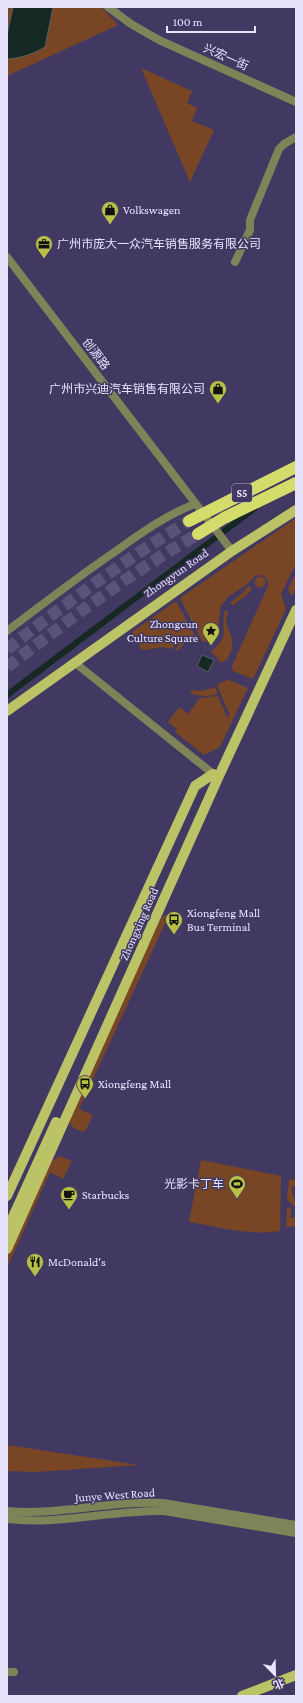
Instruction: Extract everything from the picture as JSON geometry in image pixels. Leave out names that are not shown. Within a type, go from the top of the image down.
[{"type":"highway","name":"S5","points":[[189,521],[279,474],[296,468]]},
{"type":"highway","name":"S5","points":[[198,534],[224,518],[296,483]]},
{"type":"main road","name":"Zhongyun Road","points":[[7,711],[230,548],[296,510]]},
{"type":"main road","name":"Zhongxing Road","points":[[7,1230],[159,897],[296,610]]},
{"type":"main road","name":"Zhongxing Road","points":[[7,1249],[216,776]]},
{"type":"main road","points":[[8,1193],[195,786],[216,776]]},
{"type":"main road","points":[[242,1696],[296,1675]]},
{"type":"main road","points":[[261,1696],[296,1682]]},
{"type":"street","name":"兴宏一街","points":[[108,7],[131,24],[159,40],[296,102]]},
{"type":"street","points":[[235,262],[250,230],[250,220],[279,150],[284,144],[296,137]]},
{"type":"street","name":"创源路","points":[[7,257],[230,548]]},
{"type":"street","points":[[7,631],[137,536],[171,515],[195,504]]},
{"type":"street","points":[[74,662],[216,776]]},
{"type":"street","points":[[8,1193],[22,1197]]},
{"type":"street","name":"Junye West Road","points":[[7,1511],[61,1511],[140,1503],[157,1503],[296,1525]]},
{"type":"street","name":"Junye West Road","points":[[7,1520],[63,1520],[144,1511],[164,1511],[296,1533]]},
{"type":"shaded area","points":[[7,7],[101,7],[118,25],[7,76]]},
{"type":"shaded area","points":[[13,7],[53,7],[45,47],[27,55],[7,59],[7,35]]},
{"type":"shaded area","points":[[141,68],[192,91],[187,103],[197,108],[192,121],[214,130],[190,182]]},
{"type":"shaded area","points":[[296,518],[296,564],[281,594],[286,609],[253,679],[233,671],[232,666],[268,586],[268,581],[266,578],[262,575],[255,576],[246,585],[228,597],[221,606],[217,634],[203,643],[180,598]]},
{"type":"shaded area","points":[[296,573],[296,588],[292,596],[288,589]]},
{"type":"shaded area","points":[[258,577],[262,577],[264,578],[264,586],[258,587],[255,584],[255,580]]},
{"type":"shaded area","points":[[248,586],[252,588],[248,594],[233,605],[230,603],[242,593]]},
{"type":"shaded area","points":[[176,601],[196,638],[185,643],[177,651],[175,650],[179,645],[176,643],[172,649],[163,647],[144,650],[141,649],[132,632]]},
{"type":"shaded area","points":[[225,610],[228,611],[226,623],[232,639],[232,649],[228,658],[221,663],[211,651],[217,646],[223,637]]},
{"type":"shaded area","points":[[202,655],[214,660],[208,672],[197,666]]},
{"type":"shaded area","points":[[227,680],[248,688],[220,747],[204,755],[175,732],[177,729],[168,722],[179,707],[188,714],[200,698],[218,696],[227,717],[230,716],[217,685]]},
{"type":"shaded area","points":[[215,687],[218,694],[204,696],[191,694],[191,690],[201,691]]},
{"type":"shaded area","points":[[165,915],[169,915],[79,1109],[93,1115],[86,1130],[83,1132],[74,1128],[70,1124],[70,1116],[161,918]]},
{"type":"shaded area","points":[[60,1156],[72,1161],[63,1179],[50,1172],[7,1268],[7,1257],[52,1161]]},
{"type":"shaded area","name":"光影卡丁车","points":[[201,1160],[281,1176],[280,1231],[246,1232],[189,1222]]},
{"type":"shaded area","points":[[289,1179],[296,1180],[296,1187],[292,1186],[292,1190],[296,1207],[287,1200]]},
{"type":"shaded area","points":[[290,1207],[292,1212],[290,1214],[291,1218],[296,1217],[296,1226],[286,1227],[287,1208]]},
{"type":"shaded area","points":[[7,1445],[139,1465],[35,1472],[7,1471]]},
{"type":"waterway","points":[[7,695],[255,508]]},
{"type":"tunnel","points":[[7,649],[119,566],[189,521]]},
{"type":"tunnel","points":[[7,667],[124,581],[198,534]]},
{"type":"place","name":"Volkswagen","points":[[110,225]]},
{"type":"place","name":"广州市庞大一众汽车销售服务有限公司","points":[[44,259]]},
{"type":"place","name":"广州市兴迪汽车销售有限公司","points":[[218,404]]},
{"type":"place","name":"Zhongcun Culture Square","points":[[211,646]]},
{"type":"place","name":"Xiongfeng Mall Bus Terminal","points":[[174,935]]},
{"type":"place","name":"Xiongfeng Mall","points":[[85,1099]]},
{"type":"place","name":"光影卡丁车","points":[[237,1199]]},
{"type":"place","name":"Starbucks","points":[[69,1210]]},
{"type":"place","name":"McDonald's","points":[[35,1277]]}]
